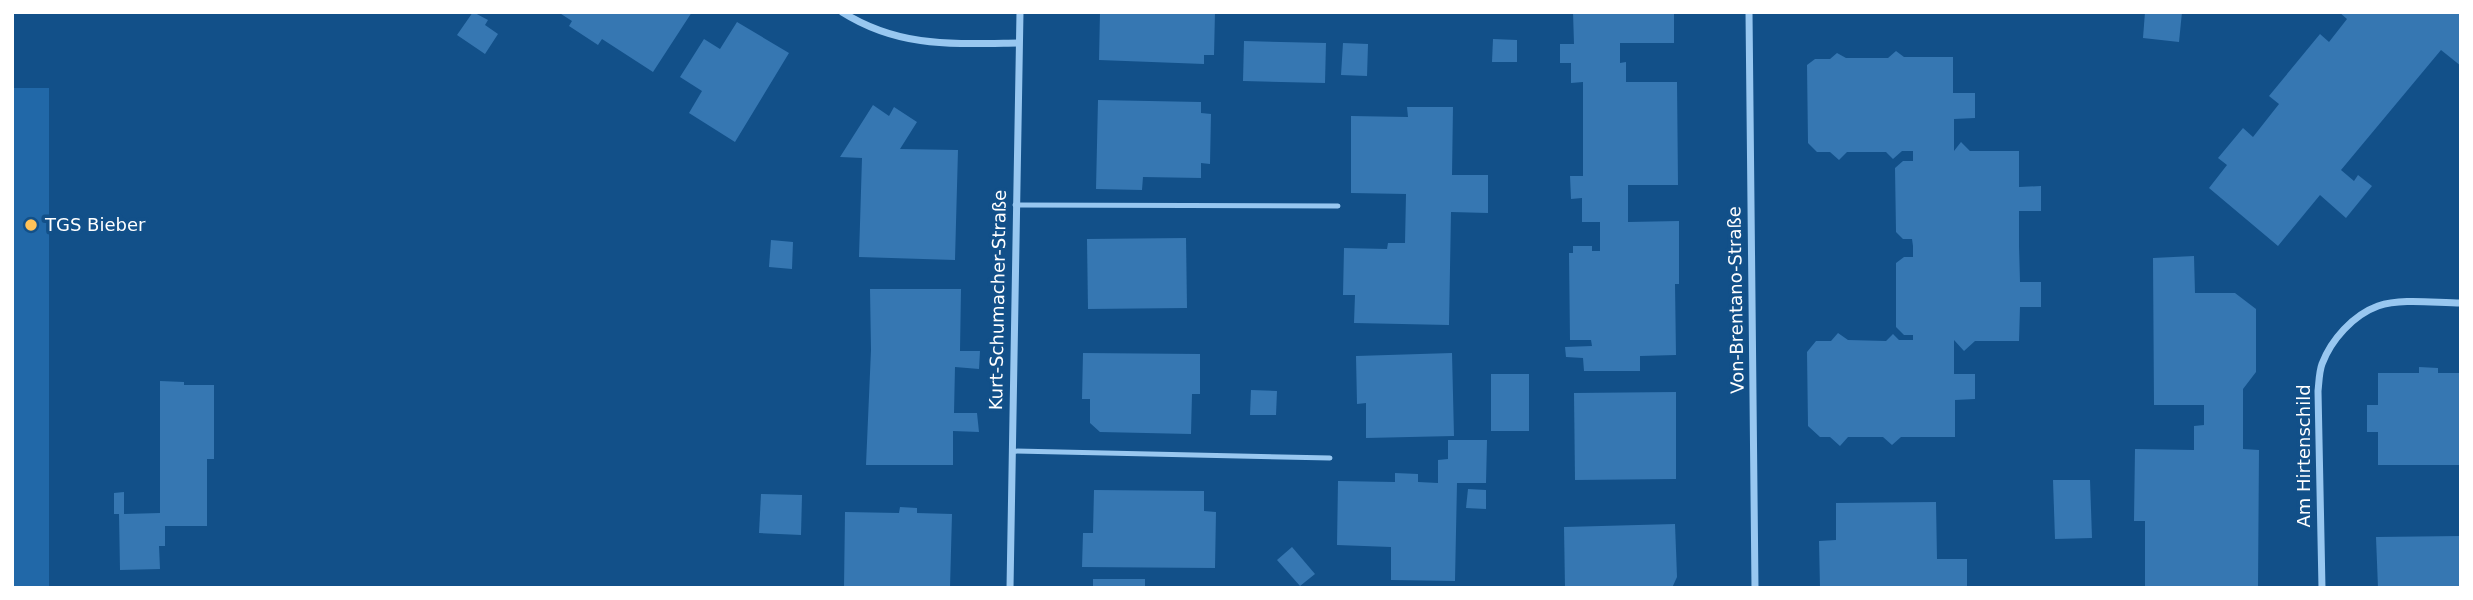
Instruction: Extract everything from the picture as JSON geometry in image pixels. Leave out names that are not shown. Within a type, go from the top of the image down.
[{"type":"street","points":[[842,12],[860,24],[906,39],[956,44],[1018,43]]},
{"type":"street","name":"Kurt-Schumacher-Straße","points":[[1010,588],[1020,12]]},
{"type":"street","name":"Von-Brentano-Straße","points":[[1749,12],[1755,588]]},
{"type":"street","name":"Am Hirtenschild","points":[[2322,588],[2318,391],[2321,365],[2342,332],[2358,316],[2379,306],[2400,303],[2461,303]]},
{"type":"lane","points":[[1015,205],[1338,206]]},
{"type":"lane","points":[[1012,451],[1330,457]]},
{"type":"shaded area","points":[[12,88],[49,88],[49,588],[12,588]]},
{"type":"building","points":[[473,12],[488,20],[485,25],[498,34],[485,54],[457,35]]},
{"type":"building","points":[[558,12],[692,12],[653,72],[602,39],[598,45],[569,26],[572,21]]},
{"type":"building","points":[[1100,12],[1215,12],[1214,55],[1204,55],[1204,64],[1099,60]]},
{"type":"building","points":[[1573,12],[1674,12],[1674,43],[1620,43],[1620,63],[1626,62],[1626,82],[1677,82],[1678,185],[1628,185],[1628,222],[1679,221],[1679,284],[1675,284],[1676,355],[1640,356],[1640,371],[1584,371],[1583,358],[1566,357],[1565,347],[1592,346],[1591,340],[1570,340],[1569,253],[1573,253],[1573,246],[1592,246],[1592,251],[1600,251],[1600,222],[1582,222],[1582,198],[1571,199],[1570,176],[1583,176],[1583,82],[1571,83],[1571,63],[1560,63],[1560,44],[1574,44]]},
{"type":"building","points":[[2145,12],[2182,12],[2179,42],[2143,38]]},
{"type":"building","points":[[2339,12],[2461,12],[2461,66],[2441,50],[2341,170],[2354,181],[2358,175],[2372,186],[2346,218],[2320,195],[2278,246],[2209,188],[2227,165],[2218,158],[2243,128],[2253,137],[2279,104],[2269,96],[2320,34],[2329,42],[2347,19]]},
{"type":"building","points":[[737,22],[789,53],[735,142],[689,113],[702,91],[680,77],[704,39],[720,49]]},
{"type":"building","points":[[1493,39],[1517,40],[1517,62],[1492,62]]},
{"type":"building","points":[[1244,41],[1326,43],[1325,83],[1243,81]]},
{"type":"building","points":[[1343,43],[1368,44],[1367,76],[1341,75]]},
{"type":"building","points":[[1896,51],[1904,57],[1953,57],[1953,93],[1975,93],[1975,118],[1954,119],[1954,151],[1961,142],[1970,151],[2019,151],[2019,187],[2041,186],[2041,211],[2019,211],[2019,246],[2020,282],[2041,282],[2041,307],[2020,307],[2019,341],[1975,341],[1964,351],[1954,340],[1954,374],[1975,374],[1975,399],[1955,400],[1955,437],[1901,437],[1892,445],[1883,437],[1848,437],[1840,446],[1830,437],[1820,437],[1808,426],[1807,352],[1816,341],[1831,341],[1838,333],[1848,340],[1886,341],[1893,334],[1899,340],[1913,340],[1913,335],[1904,335],[1896,327],[1896,263],[1904,257],[1913,257],[1913,246],[1912,239],[1903,239],[1896,232],[1895,168],[1903,161],[1913,161],[1913,151],[1902,151],[1893,159],[1886,152],[1847,152],[1839,160],[1830,152],[1817,152],[1808,143],[1807,65],[1815,59],[1830,59],[1837,53],[1846,58],[1888,58]]},
{"type":"building","points":[[1098,100],[1201,102],[1201,113],[1211,114],[1210,164],[1201,163],[1201,178],[1143,177],[1142,190],[1096,189]]},
{"type":"building","points":[[873,105],[889,116],[894,107],[917,122],[900,149],[958,150],[955,260],[859,257],[862,158],[840,157]]},
{"type":"building","points":[[1407,107],[1453,107],[1452,175],[1488,175],[1488,213],[1451,212],[1449,325],[1354,323],[1355,295],[1343,295],[1344,248],[1387,249],[1388,243],[1405,243],[1406,194],[1351,193],[1351,116],[1408,117]]},
{"type":"building","points":[[1186,238],[1187,308],[1088,309],[1087,239]]},
{"type":"building","points":[[771,240],[793,242],[792,269],[769,267]]},
{"type":"building","points":[[2194,256],[2195,293],[2235,293],[2256,309],[2256,372],[2243,389],[2243,449],[2259,450],[2258,588],[2145,588],[2145,521],[2134,521],[2135,449],[2194,450],[2194,426],[2204,425],[2204,405],[2154,405],[2153,258]]},
{"type":"building","points":[[870,289],[961,289],[960,351],[980,351],[979,369],[955,367],[954,413],[977,413],[979,432],[953,431],[953,465],[866,465],[871,350]]},
{"type":"building","points":[[1083,353],[1200,354],[1200,394],[1192,394],[1191,434],[1100,432],[1090,423],[1090,399],[1082,399]]},
{"type":"building","points":[[1452,353],[1454,436],[1366,438],[1366,403],[1357,404],[1356,356]]},
{"type":"building","points":[[2419,367],[2438,368],[2438,373],[2461,373],[2461,465],[2378,465],[2378,432],[2367,432],[2367,405],[2378,405],[2378,373],[2419,373]]},
{"type":"building","points":[[1491,374],[1529,374],[1529,431],[1491,431]]},
{"type":"building","points":[[160,381],[184,382],[184,385],[214,385],[214,459],[207,459],[207,526],[165,526],[165,546],[159,546],[160,569],[120,570],[119,514],[114,514],[114,493],[124,492],[124,514],[160,513]]},
{"type":"building","points":[[1251,390],[1277,391],[1276,415],[1250,415]]},
{"type":"building","points":[[1676,392],[1676,479],[1575,480],[1574,393]]},
{"type":"building","points":[[1448,440],[1487,440],[1486,483],[1457,483],[1455,581],[1391,580],[1391,547],[1337,545],[1338,481],[1395,482],[1395,473],[1418,474],[1418,482],[1438,483],[1438,460],[1448,459]]},
{"type":"building","points":[[2053,480],[2090,480],[2092,538],[2055,539]]},
{"type":"building","points":[[1468,489],[1486,490],[1486,509],[1466,508]]},
{"type":"building","points":[[1094,490],[1204,491],[1204,511],[1216,512],[1215,568],[1082,567],[1083,533],[1093,533]]},
{"type":"building","points":[[761,494],[802,495],[801,535],[759,533]]},
{"type":"building","points":[[1936,502],[1937,559],[1967,559],[1967,588],[1820,588],[1819,541],[1836,540],[1836,503]]},
{"type":"building","points":[[900,507],[917,508],[917,513],[952,514],[950,588],[844,588],[845,512],[899,513]]},
{"type":"building","points":[[1675,524],[1677,577],[1672,588],[1565,588],[1564,527]]},
{"type":"building","points":[[2461,536],[2461,588],[2378,588],[2376,537]]},
{"type":"building","points":[[1292,547],[1315,574],[1300,586],[1277,560]]},
{"type":"building","points":[[1093,579],[1145,579],[1145,588],[1093,588]]},
{"type":"place","name":"TGS Bieber","points":[[31,225]]}]
